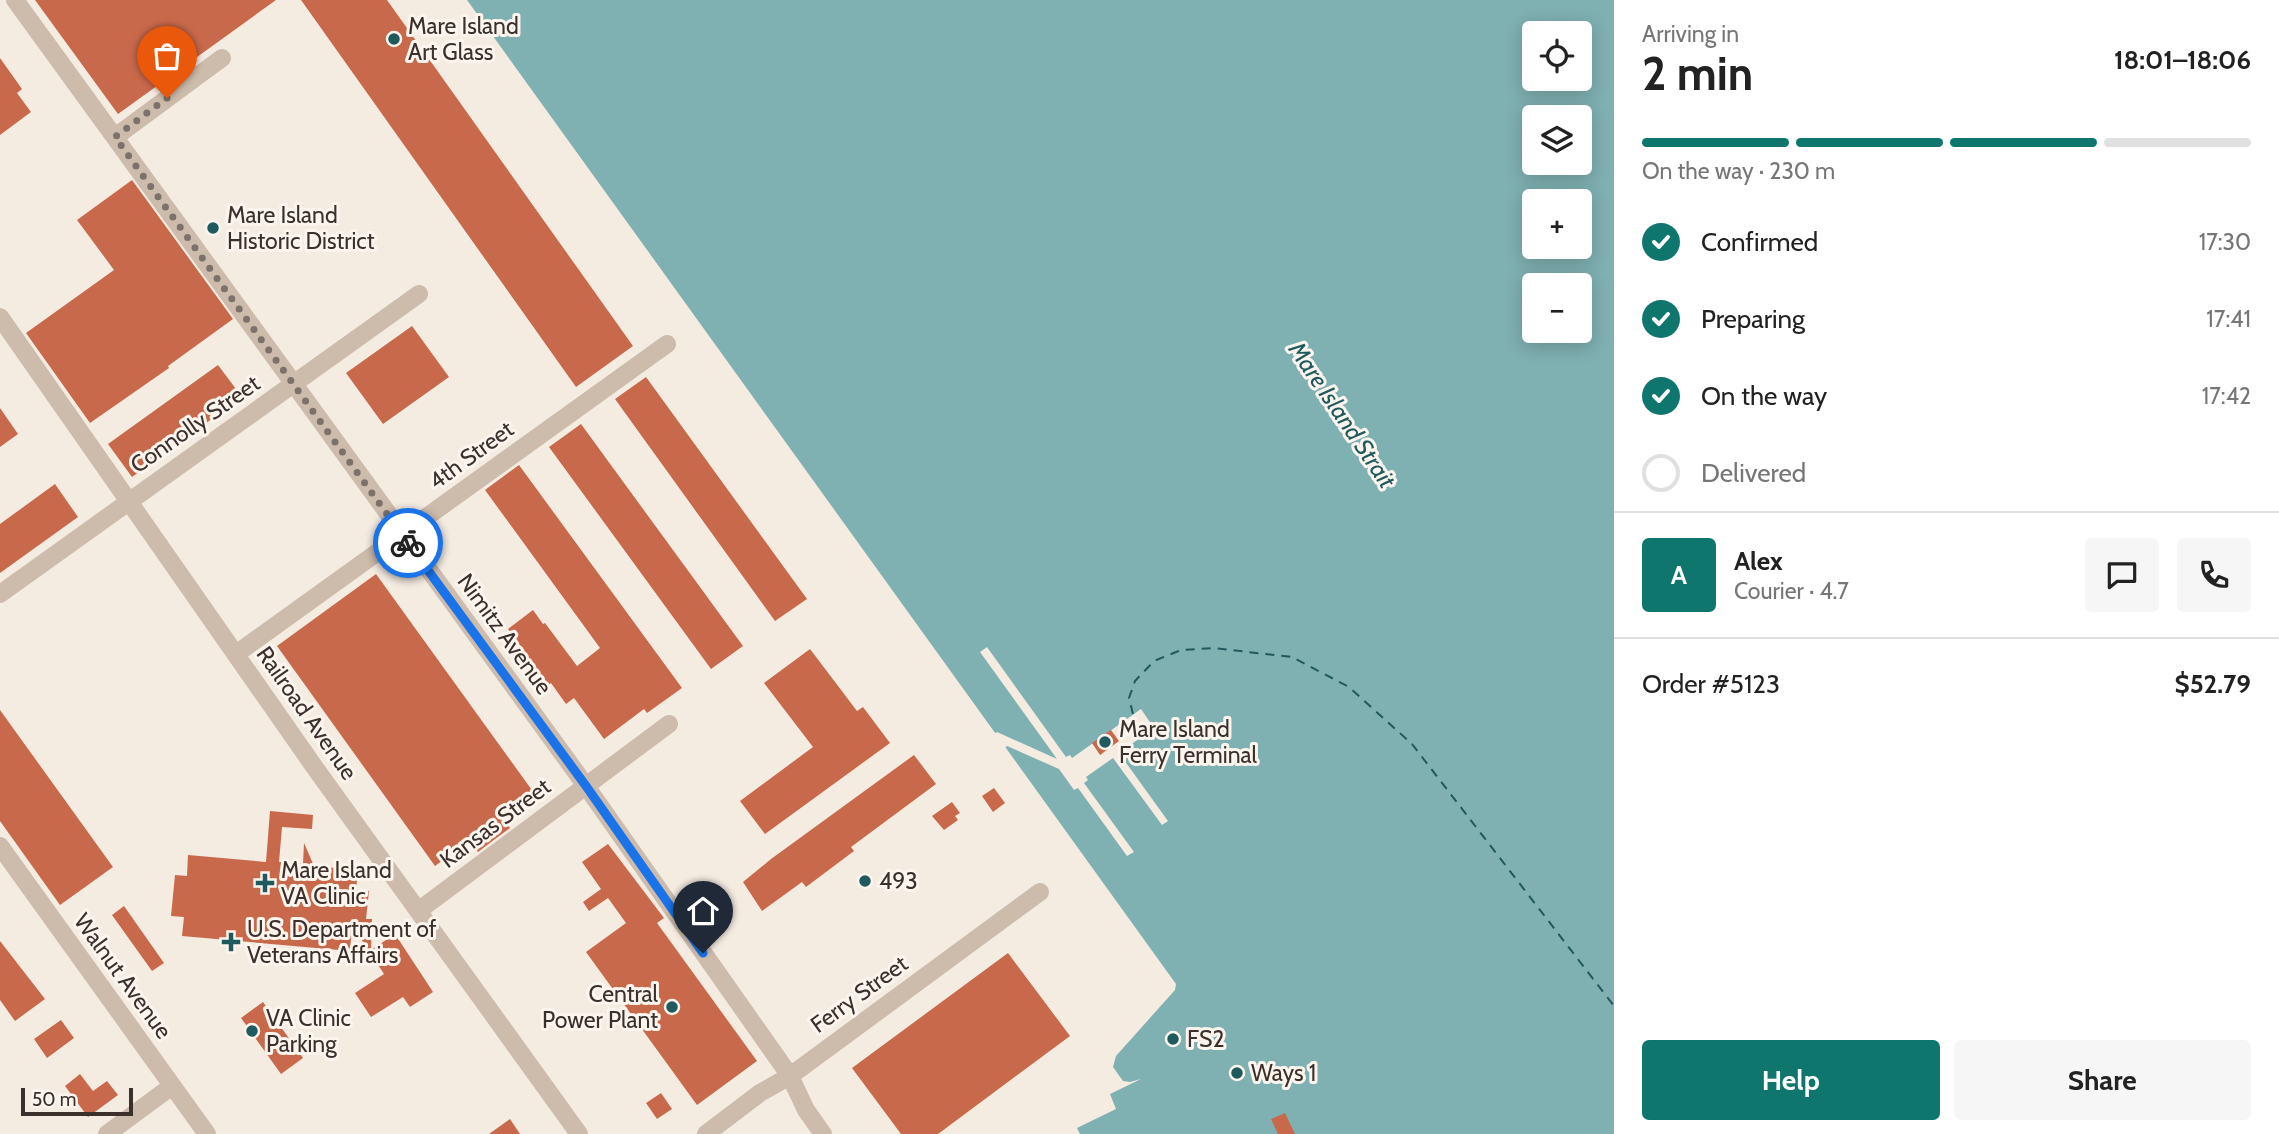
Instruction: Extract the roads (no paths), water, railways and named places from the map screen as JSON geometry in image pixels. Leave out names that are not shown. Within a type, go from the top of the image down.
[{"type":"street","name":"Nimitz Avenue","points":[[15,0],[586,786],[790,1076],[806,1110],[823,1134]]},
{"type":"street","points":[[115,137],[222,58]]},
{"type":"street","name":"Connolly Street","points":[[0,594],[419,294]]},
{"type":"street","name":"Railroad Avenue","points":[[0,317],[418,911],[579,1134]]},
{"type":"street","name":"4th Street","points":[[236,654],[667,345]]},
{"type":"street","name":"Kansas Street","points":[[418,911],[669,724]]},
{"type":"street","name":"Walnut Avenue","points":[[0,846],[207,1134]]},
{"type":"street","name":"Ferry Street","points":[[706,1134],[760,1093],[790,1076],[1040,892]]},
{"type":"street","points":[[107,1134],[172,1086]]},
{"type":"water","name":"Mare Island Strait","points":[[467,0],[1614,0],[1614,1134],[1080,1134],[1077,1128],[1116,1109],[1110,1094],[1141,1079],[1123,1081],[1113,1067],[1116,1056],[1175,990],[1176,984]]},
{"type":"place","name":"Mare Island Art Glass","points":[[394,39]]},
{"type":"place","name":"Mare Island Historic District","points":[[213,228]]},
{"type":"place","name":"Mare Island Ferry Terminal","points":[[1105,742]]},
{"type":"place","name":"493","points":[[865,881]]},
{"type":"place","name":"Mare Island VA Clinic","points":[[265,883]]},
{"type":"place","name":"U.S. Department of Veterans Affairs","points":[[231,942]]},
{"type":"place","name":"Central Power Plant","points":[[672,1007]]},
{"type":"place","name":"VA Clinic Parking","points":[[252,1031]]},
{"type":"place","name":"FS2","points":[[1173,1039]]},
{"type":"place","name":"Ways 1","points":[[1237,1073]]}]
